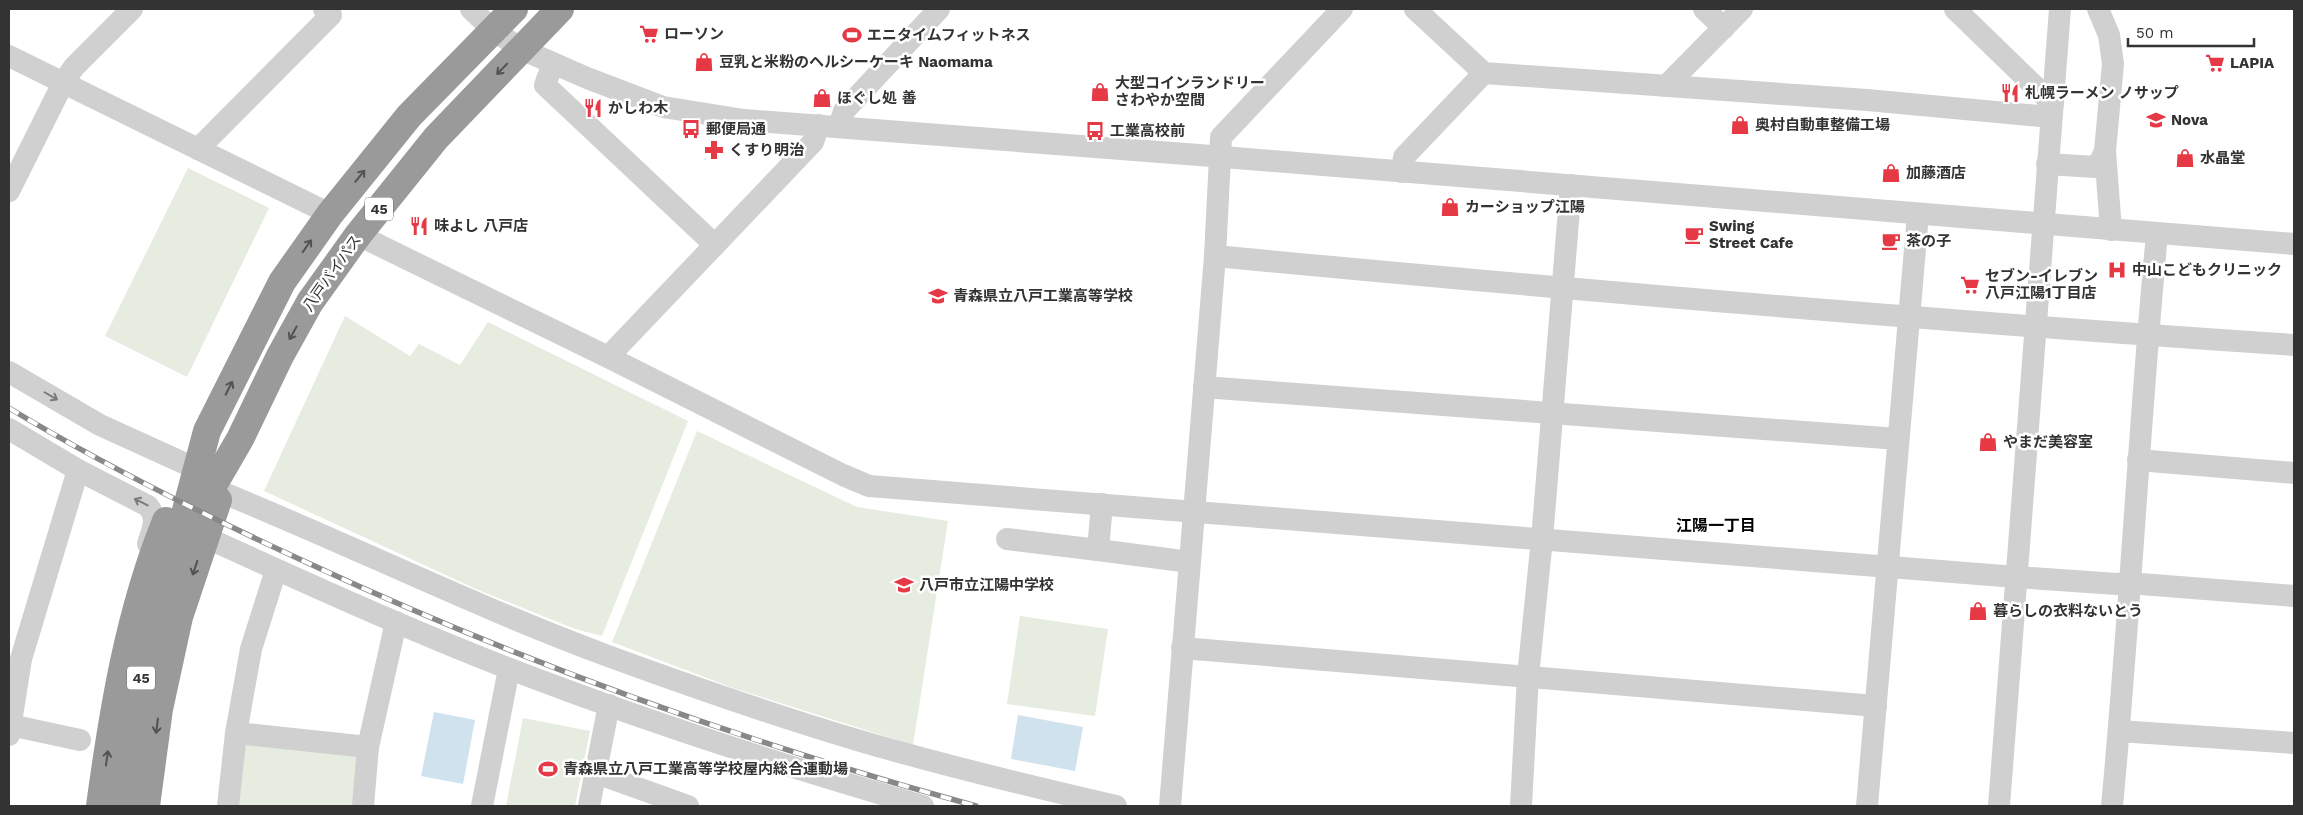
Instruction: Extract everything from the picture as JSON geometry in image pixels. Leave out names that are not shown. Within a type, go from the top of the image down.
[{"type":"highway","name":"八戸バイパス","points":[[122,806],[123,786],[141,680],[207,431],[282,282],[330,214],[409,116],[514,9]]},
{"type":"highway","name":"八戸バイパス","points":[[175,552],[240,439],[280,356],[310,302],[358,235],[436,138],[560,9]]},
{"type":"highway","points":[[100,806],[110,730],[136,611],[162,531],[188,465],[207,431]]},
{"type":"highway","points":[[146,806],[159,709],[176,626],[240,439]]},
{"type":"street","points":[[9,191],[63,83],[74,67],[132,9]]},
{"type":"street","points":[[198,149],[331,15],[324,9]]},
{"type":"street","points":[[471,9],[493,30],[521,49],[587,78],[663,107],[744,120],[2294,244]]},
{"type":"street","points":[[608,357],[813,142],[844,112],[939,9]]},
{"type":"street","points":[[1170,806],[1215,256],[1221,137],[1342,9]]},
{"type":"street","points":[[1415,9],[1484,74],[2052,111]]},
{"type":"street","points":[[1704,9],[1724,28]]},
{"type":"street","points":[[1666,86],[1742,9]]},
{"type":"street","points":[[1955,9],[2052,111]]},
{"type":"street","points":[[1999,806],[2042,224],[2060,9]]},
{"type":"street","points":[[2098,9],[2109,36],[2113,64],[2106,151],[2111,230]]},
{"type":"street","points":[[9,56],[330,214]]},
{"type":"street","points":[[553,63],[545,86],[715,246]]},
{"type":"street","points":[[1402,172],[1404,157],[1484,74]]},
{"type":"street","points":[[2047,164],[2095,167],[2106,151]]},
{"type":"street","points":[[1521,806],[1528,676],[1542,539],[1571,186]]},
{"type":"street","points":[[1867,806],[1918,214]]},
{"type":"street","points":[[2112,806],[2147,335],[2157,234]]},
{"type":"street","points":[[358,235],[608,357],[843,475],[869,486],[1195,510],[2016,577],[2117,584],[2128,583],[2294,596]]},
{"type":"street","points":[[1215,256],[1562,289],[2294,345]]},
{"type":"street","points":[[9,372],[100,425],[188,465]]},
{"type":"street","points":[[1204,387],[1898,439]]},
{"type":"street","points":[[9,431],[78,470],[148,506],[154,512],[156,520],[142,560],[136,611]]},
{"type":"street","points":[[2138,460],[2294,473]]},
{"type":"street","points":[[78,470],[15,658],[9,730],[80,740]]},
{"type":"street","points":[[221,492],[526,624],[728,698],[899,752],[1116,806]]},
{"type":"street","points":[[1098,550],[1102,504]]},
{"type":"street","points":[[205,537],[276,570],[509,669],[802,771],[923,806]]},
{"type":"street","points":[[1007,539],[1190,562]]},
{"type":"street","points":[[228,806],[236,733],[251,649],[276,570]]},
{"type":"street","points":[[364,806],[368,747],[396,622]]},
{"type":"street","points":[[1182,648],[1876,706]]},
{"type":"street","points":[[482,806],[509,669]]},
{"type":"street","points":[[589,806],[609,705]]},
{"type":"street","points":[[2119,731],[2294,743]]},
{"type":"street","points":[[236,733],[368,747]]},
{"type":"street","points":[[596,773],[663,802],[688,806]]},
{"type":"shaded area","points":[[188,168],[269,208],[187,377],[105,336]]},
{"type":"shaded area","points":[[345,316],[410,356],[419,344],[460,365],[488,322],[688,421],[602,636],[575,629],[478,590],[264,491]]},
{"type":"shaded area","points":[[697,431],[857,507],[948,521],[913,745],[733,688],[612,642]]},
{"type":"shaded area","points":[[1020,616],[1108,629],[1095,716],[1007,704]]},
{"type":"shaded area","name":"青森県立八戸工業高等学校屋内総合運動場","points":[[523,718],[590,731],[575,806],[506,806]]},
{"type":"shaded area","points":[[242,744],[356,751],[355,806],[234,806]]},
{"type":"water","points":[[434,712],[475,720],[463,784],[421,776]]},
{"type":"water","points":[[1018,715],[1083,727],[1075,771],[1011,759]]},
{"type":"railway","points":[[9,408],[82,450],[194,509],[389,600],[471,634],[553,667],[720,728],[890,782],[976,806]]},
{"type":"place","name":"ローソン","points":[[649,34]]},
{"type":"place","name":"エニタイムフィットネス","points":[[852,35]]},
{"type":"place","name":"豆乳と米粉のヘルシーケーキ Naomama","points":[[704,62]]},
{"type":"place","name":"LAPIA","points":[[2215,63]]},
{"type":"place","name":"大型コインランドリー さわやか空間","points":[[1100,92]]},
{"type":"place","name":"札幌ラーメン ノサップ","points":[[2010,93]]},
{"type":"place","name":"ほぐし処 善","points":[[822,98]]},
{"type":"place","name":"かしわ木","points":[[593,108]]},
{"type":"place","name":"Nova","points":[[2156,120]]},
{"type":"place","name":"奥村自動車整備工場","points":[[1740,125]]},
{"type":"place","name":"郵便局通","points":[[691,129]]},
{"type":"place","name":"工業高校前","points":[[1095,131]]},
{"type":"place","name":"くすり明治","points":[[714,150]]},
{"type":"place","name":"水晶堂","points":[[2185,158]]},
{"type":"place","name":"加藤酒店","points":[[1891,173]]},
{"type":"place","name":"カーショップ江陽","points":[[1450,207]]},
{"type":"place","name":"味よし 八戸店","points":[[419,226]]},
{"type":"place","name":"Swing Street Cafe","points":[[1694,235]]},
{"type":"place","name":"茶の子","points":[[1891,241]]},
{"type":"place","name":"中山こどもクリニック","points":[[2117,270]]},
{"type":"place","name":"セブン-イレブン 八戸江陽1丁目店","points":[[1970,285]]},
{"type":"place","name":"青森県立八戸工業高等学校","points":[[938,296]]},
{"type":"place","name":"やまだ美容室","points":[[1988,442]]},
{"type":"place","name":"八戸市立江陽中学校","points":[[904,585]]},
{"type":"place","name":"暮らしの衣料ないとう","points":[[1978,611]]},
{"type":"place","name":"青森県立八戸工業高等学校屋内総合運動場","points":[[548,769]]},
{"type":"district","name":"江陽一丁目","points":[[1716,525]]}]
